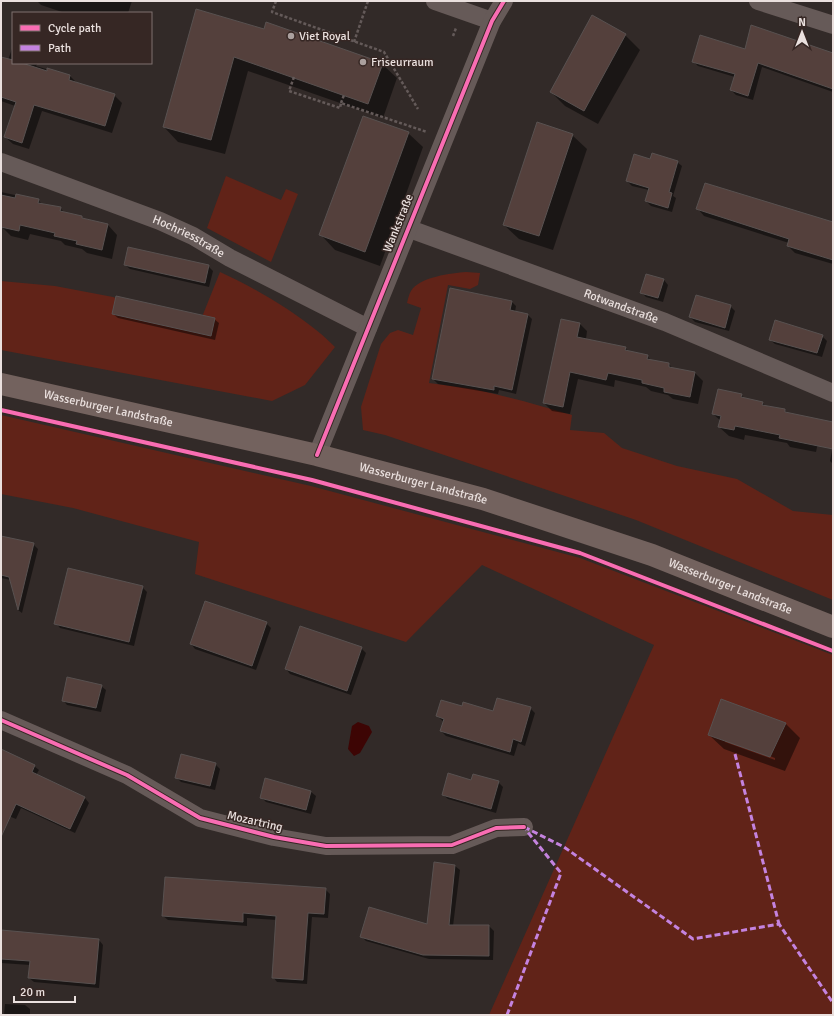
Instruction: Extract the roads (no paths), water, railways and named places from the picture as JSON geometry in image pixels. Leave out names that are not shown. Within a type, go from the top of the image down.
[{"type":"main road","name":"Wasserburger Landstraße","points":[[1,384],[317,455],[483,499],[652,555],[833,627]]},
{"type":"street","points":[[435,1],[492,21]]},
{"type":"street","name":"Wankstraße","points":[[317,455],[407,228],[492,21],[504,1]]},
{"type":"street","points":[[758,1],[833,25]]},
{"type":"street","name":"Hochriesstraße","points":[[1,162],[160,221],[193,236],[230,258],[368,328]]},
{"type":"street","name":"Rotwandstraße","points":[[407,228],[665,322],[833,393]]},
{"type":"street","name":"Mozartring","points":[[1,720],[127,775],[200,818],[274,837],[326,846],[452,845],[496,828],[524,827]]},
{"type":"place","name":"Viet Royal","points":[[291,36]]},
{"type":"place","name":"Friseurraum","points":[[363,62]]}]
